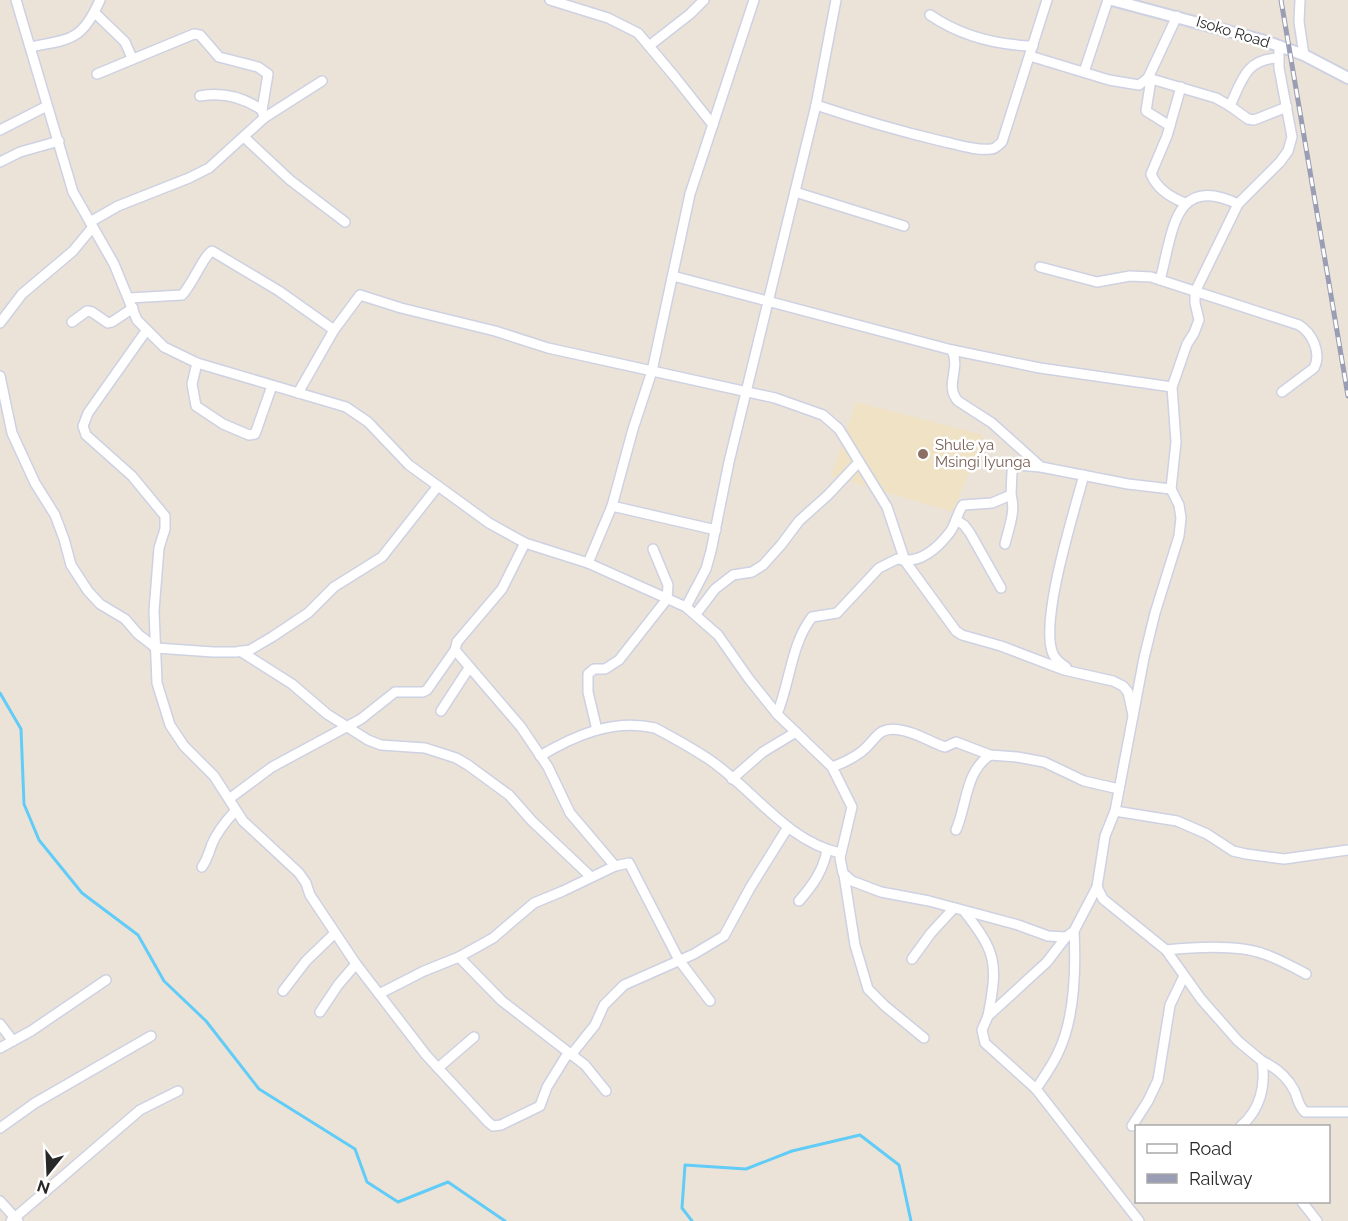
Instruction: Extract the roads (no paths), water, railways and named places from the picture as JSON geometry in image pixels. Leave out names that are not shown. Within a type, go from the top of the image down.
[{"type":"street","points":[[16,0],[73,192],[114,264],[137,320],[164,347],[197,363],[336,402],[357,414],[410,465],[489,523],[525,543],[588,563],[686,607],[696,614],[718,635],[748,679],[777,714],[832,767],[852,807],[840,853],[840,868],[852,881],[867,887],[964,910],[1048,936],[1070,934]]},
{"type":"street","points":[[30,47],[79,34],[95,14],[100,0]]},
{"type":"street","points":[[550,0],[583,9],[638,33],[713,125]]},
{"type":"street","points":[[649,46],[704,0]]},
{"type":"street","points":[[588,563],[612,506],[652,370],[688,202],[754,0]]},
{"type":"street","points":[[686,607],[705,569],[716,530],[729,462],[816,105],[836,0]]},
{"type":"street","points":[[816,105],[879,126],[953,144],[992,149],[1002,142],[1047,0]]},
{"type":"street","points":[[1084,72],[1108,0]]},
{"type":"street","name":"Isoko Road","points":[[1112,0],[1233,31],[1279,46],[1304,55],[1348,78]]},
{"type":"street","points":[[1300,0],[1299,22],[1304,55]]},
{"type":"street","points":[[95,14],[125,42],[132,58]]},
{"type":"street","points":[[930,15],[963,34],[986,41],[1033,46]]},
{"type":"street","points":[[1170,126],[1146,111],[1150,79],[1177,16]]},
{"type":"street","points":[[97,74],[194,34],[200,35],[219,57],[258,67],[268,74],[263,114]]},
{"type":"street","points":[[988,1016],[1047,962],[1070,934],[1097,887],[1105,836],[1115,811],[1144,658],[1155,613],[1179,536],[1181,518],[1179,505],[1171,489],[1176,442],[1172,387],[1187,344],[1199,320],[1195,292],[1238,204],[1288,152],[1292,137],[1278,58],[1279,46]]},
{"type":"street","points":[[1030,56],[1130,84],[1139,85],[1150,79],[1181,87],[1216,98],[1248,119],[1254,120],[1287,107]]},
{"type":"street","points":[[1230,106],[1251,68],[1260,60],[1278,58]]},
{"type":"street","points":[[0,323],[22,294],[73,251],[91,225],[118,206],[209,168],[244,137],[263,114],[322,81]]},
{"type":"street","points":[[1181,87],[1170,126],[1150,174],[1163,190],[1174,199],[1185,203]]},
{"type":"street","points":[[200,96],[224,94],[263,114]]},
{"type":"street","points":[[0,130],[47,106]]},
{"type":"street","points":[[244,137],[290,180],[345,222]]},
{"type":"street","points":[[0,162],[20,152],[59,141]]},
{"type":"street","points":[[795,192],[904,226]]},
{"type":"street","points":[[1160,280],[1180,210],[1185,203],[1200,195],[1210,194],[1221,196],[1238,204]]},
{"type":"street","points":[[129,298],[182,295],[194,280],[206,256],[213,251],[279,291],[334,330]]},
{"type":"street","points":[[1040,267],[1097,282],[1130,276],[1160,280],[1287,320],[1308,330],[1312,336],[1316,363],[1314,368],[1281,392]]},
{"type":"street","points":[[673,276],[952,350],[1040,368],[1172,387]]},
{"type":"street","points":[[298,393],[334,330],[358,295],[362,295],[485,328],[548,348],[775,398],[823,415],[838,429],[887,507],[905,561],[956,631],[1064,670],[1102,677],[1123,686],[1128,692],[1133,715]]},
{"type":"street","points":[[72,322],[87,311],[108,323],[133,309]]},
{"type":"street","points":[[146,331],[88,413],[83,426],[86,435],[132,476],[165,516],[165,529],[159,548],[154,611],[157,683],[170,725],[184,746],[214,776],[236,811],[256,835],[299,873],[310,895],[356,964],[438,1068],[488,1122],[497,1126],[540,1106],[547,1087],[570,1054],[595,1025],[604,1005],[616,992],[642,976],[658,972],[710,946],[724,936],[750,888],[788,827]]},
{"type":"street","points":[[952,350],[957,364],[952,385],[954,397],[992,423],[1041,466]]},
{"type":"street","points":[[197,363],[192,384],[196,406],[223,424],[249,435],[255,434],[273,386]]},
{"type":"street","points":[[0,376],[12,433],[39,490],[55,515],[71,565],[88,591],[100,604],[125,619],[138,634],[156,648],[213,652],[250,650],[290,627],[346,577],[377,561],[438,486]]},
{"type":"street","points":[[696,614],[715,589],[733,575],[752,572],[767,560],[799,521],[859,462]]},
{"type":"street","points":[[1005,544],[1012,518],[1012,471],[1016,465],[1041,466],[1128,484],[1171,489]]},
{"type":"street","points":[[1074,671],[1061,664],[1054,656],[1050,621],[1065,546],[1084,475]]},
{"type":"street","points":[[777,714],[784,698],[797,646],[812,617],[837,613],[879,568],[897,559],[905,561],[920,559],[929,553],[951,531],[963,506],[992,503],[1011,495]]},
{"type":"street","points":[[612,506],[716,530]]},
{"type":"street","points":[[956,520],[970,533],[1001,588]]},
{"type":"street","points":[[229,799],[291,756],[373,711],[395,693],[416,693],[427,690],[455,650],[457,642],[502,589],[525,543]]},
{"type":"street","points":[[597,730],[588,692],[588,674],[594,669],[605,669],[619,660],[667,599],[668,585],[654,549]]},
{"type":"street","points":[[455,650],[512,715],[553,776],[570,813],[615,866]]},
{"type":"street","points":[[240,651],[292,684],[327,714],[369,740],[381,744],[425,748],[456,758],[468,765],[509,795],[532,821],[591,877]]},
{"type":"street","points":[[441,711],[469,668]]},
{"type":"street","points":[[540,756],[568,739],[597,730],[621,726],[655,728],[707,758],[788,827],[827,850],[840,853]]},
{"type":"street","points":[[832,767],[852,759],[865,749],[876,734],[888,729],[912,733],[945,747],[956,742],[990,755],[1044,762],[1084,781],[1119,789]]},
{"type":"street","points":[[732,779],[763,752],[796,732]]},
{"type":"street","points":[[956,830],[963,815],[969,782],[979,762],[990,755]]},
{"type":"street","points":[[202,867],[209,857],[212,843],[236,811]]},
{"type":"street","points":[[1115,811],[1177,821],[1207,834],[1233,851],[1246,854],[1284,859],[1348,850]]},
{"type":"street","points":[[799,901],[818,877],[827,850]]},
{"type":"street","points":[[380,994],[424,971],[459,957],[499,934],[534,903],[615,866],[628,863],[679,960],[710,1001]]},
{"type":"street","points":[[843,873],[855,945],[865,982],[874,996],[924,1038]]},
{"type":"street","points":[[1097,887],[1103,899],[1166,950],[1184,976],[1238,1041],[1273,1067],[1288,1082],[1295,1091],[1302,1110],[1305,1112],[1348,1112]]},
{"type":"street","points":[[912,959],[931,933],[954,908]]},
{"type":"street","points":[[964,910],[985,938],[990,952],[994,984],[988,1016],[982,1030],[986,1043],[1036,1089],[1139,1221]]},
{"type":"street","points":[[283,991],[306,961],[335,933]]},
{"type":"street","points":[[1036,1089],[1052,1065],[1063,1041],[1075,971],[1070,934]]},
{"type":"street","points":[[1166,950],[1227,948],[1253,950],[1306,974]]},
{"type":"street","points":[[459,957],[502,1001],[585,1065],[606,1091]]},
{"type":"street","points":[[320,1012],[356,964]]},
{"type":"street","points":[[1132,1126],[1158,1080],[1170,1005],[1184,976]]},
{"type":"street","points":[[0,1048],[31,1031],[106,980]]},
{"type":"street","points":[[0,1024],[13,1041]]},
{"type":"street","points":[[0,1128],[44,1098],[151,1036]]},
{"type":"street","points":[[438,1068],[474,1037]]},
{"type":"street","points":[[1242,1125],[1250,1118],[1258,1104],[1263,1082],[1262,1061]]},
{"type":"street","points":[[0,1201],[14,1220],[140,1110],[178,1091]]},
{"type":"street","points":[[1303,1203],[1317,1221]]},
{"type":"waterway","points":[[0,693],[21,729],[24,804],[39,840],[82,893],[138,935],[164,981],[206,1021],[259,1089],[355,1149],[367,1182],[398,1202],[448,1182],[505,1221]]},
{"type":"waterway","points":[[692,1221],[682,1208],[685,1165],[746,1169],[792,1151],[860,1135],[899,1165],[911,1221]]},
{"type":"railway","points":[[1281,0],[1348,396]]},
{"type":"place","name":"Shule ya Msingi Iyunga","points":[[923,454]]}]
